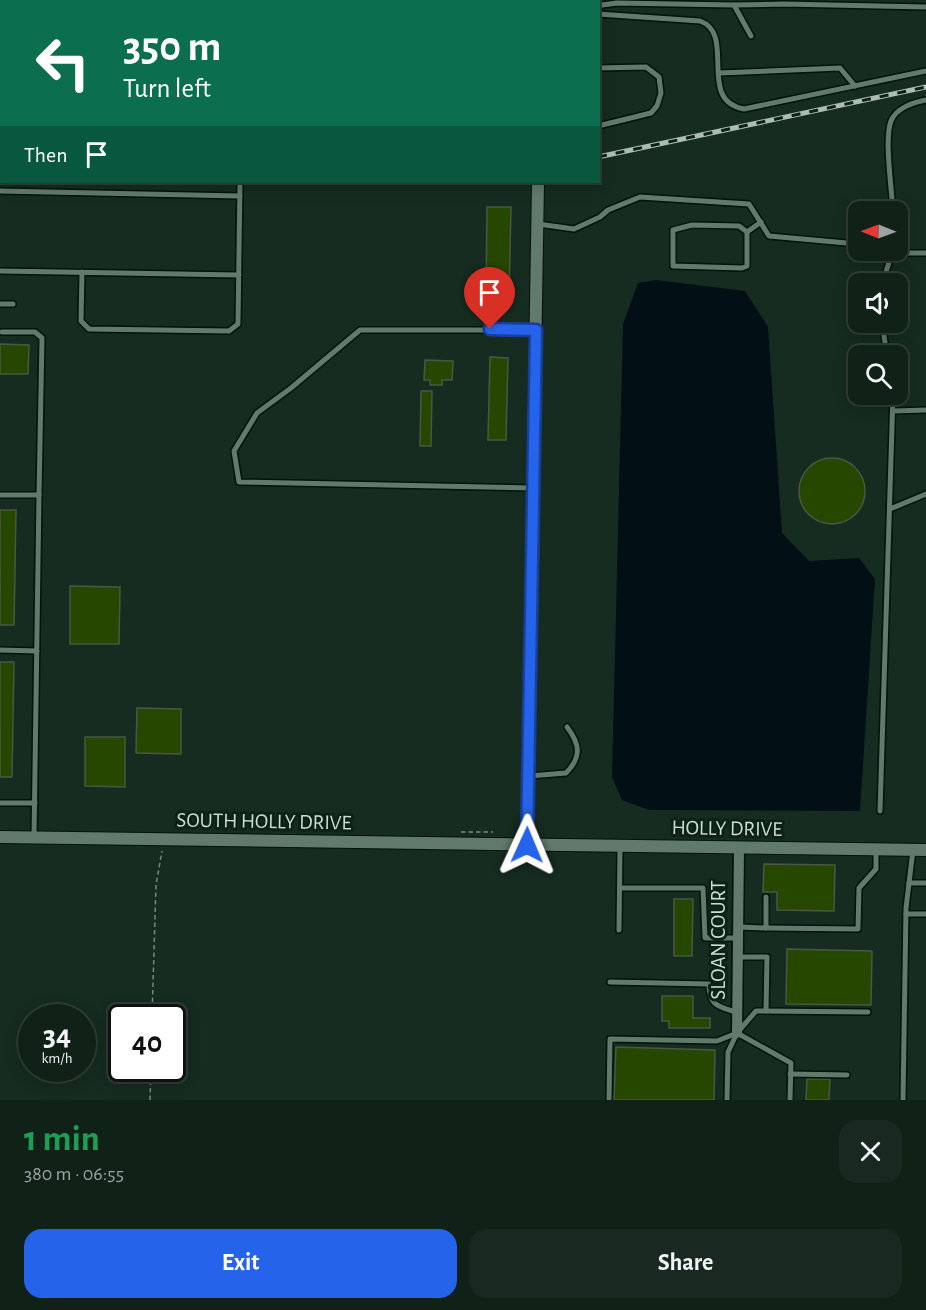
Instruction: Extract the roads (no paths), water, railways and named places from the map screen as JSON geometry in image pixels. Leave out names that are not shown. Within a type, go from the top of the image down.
[{"type":"street","points":[[527,845],[538,183]]},
{"type":"street","name":"SOUTH HOLLY DRIVE","points":[[0,837],[527,845]]},
{"type":"street","name":"HOLLY DRIVE","points":[[527,845],[926,850]]},
{"type":"street","name":"SLOAN COURT","points":[[737,1033],[739,848]]},
{"type":"lane","points":[[600,6],[617,3],[926,7]]},
{"type":"lane","points":[[734,5],[751,36]]},
{"type":"lane","points":[[600,14],[700,21],[708,24],[715,34],[720,93],[726,102],[744,109],[926,71]]},
{"type":"lane","points":[[600,68],[646,67],[659,77],[661,93],[657,106],[651,113],[600,126]]},
{"type":"lane","points":[[719,74],[840,68],[855,86]]},
{"type":"lane","points":[[892,201],[889,142],[891,120],[914,102],[926,100]]},
{"type":"lane","points":[[82,272],[81,321],[89,329],[229,331],[238,324],[240,183]]},
{"type":"lane","points":[[0,191],[240,196]]},
{"type":"lane","points":[[538,224],[574,229],[600,217],[608,210],[640,197],[749,204],[769,236],[848,243]]},
{"type":"lane","points":[[747,232],[761,222]]},
{"type":"lane","points":[[692,225],[739,226],[747,232],[747,266],[742,268],[673,266],[673,230],[692,225]]},
{"type":"lane","points":[[908,253],[926,252]]},
{"type":"lane","points":[[0,271],[239,275]]},
{"type":"lane","points":[[0,304],[13,304]]},
{"type":"lane","points":[[534,488],[239,482],[234,451],[257,413],[291,388],[360,330],[536,330]]},
{"type":"lane","points":[[2,332],[35,332],[42,338],[34,838]]},
{"type":"lane","points":[[880,811],[893,405]]},
{"type":"lane","points":[[893,411],[926,410]]},
{"type":"lane","points":[[890,509],[926,494]]},
{"type":"lane","points":[[0,495],[39,495]]},
{"type":"lane","points":[[0,650],[37,651]]},
{"type":"lane","points":[[528,776],[566,773],[575,764],[578,753],[576,738],[567,727]]},
{"type":"lane","points":[[0,803],[34,803]]},
{"type":"lane","points":[[619,930],[620,846]]},
{"type":"lane","points":[[737,927],[858,929],[859,888],[876,869],[876,850]]},
{"type":"lane","points":[[903,1100],[906,914],[913,850]]},
{"type":"lane","points":[[909,883],[926,883]]},
{"type":"lane","points":[[620,888],[703,888],[705,938],[738,938]]},
{"type":"lane","points":[[766,897],[766,928]]},
{"type":"lane","points":[[906,914],[926,914]]},
{"type":"lane","points":[[738,957],[767,957],[766,1011]]},
{"type":"lane","points":[[610,982],[709,984],[709,996],[715,1004],[738,1013]]},
{"type":"lane","points":[[727,1100],[728,1052],[737,1033],[756,1011],[868,1012]]},
{"type":"lane","points":[[737,1033],[791,1063],[790,1100]]},
{"type":"lane","points":[[609,1100],[610,1039],[717,1041],[737,1033]]},
{"type":"lane","points":[[790,1074],[847,1075]]},
{"type":"railway","points":[[600,157],[926,87]]}]
